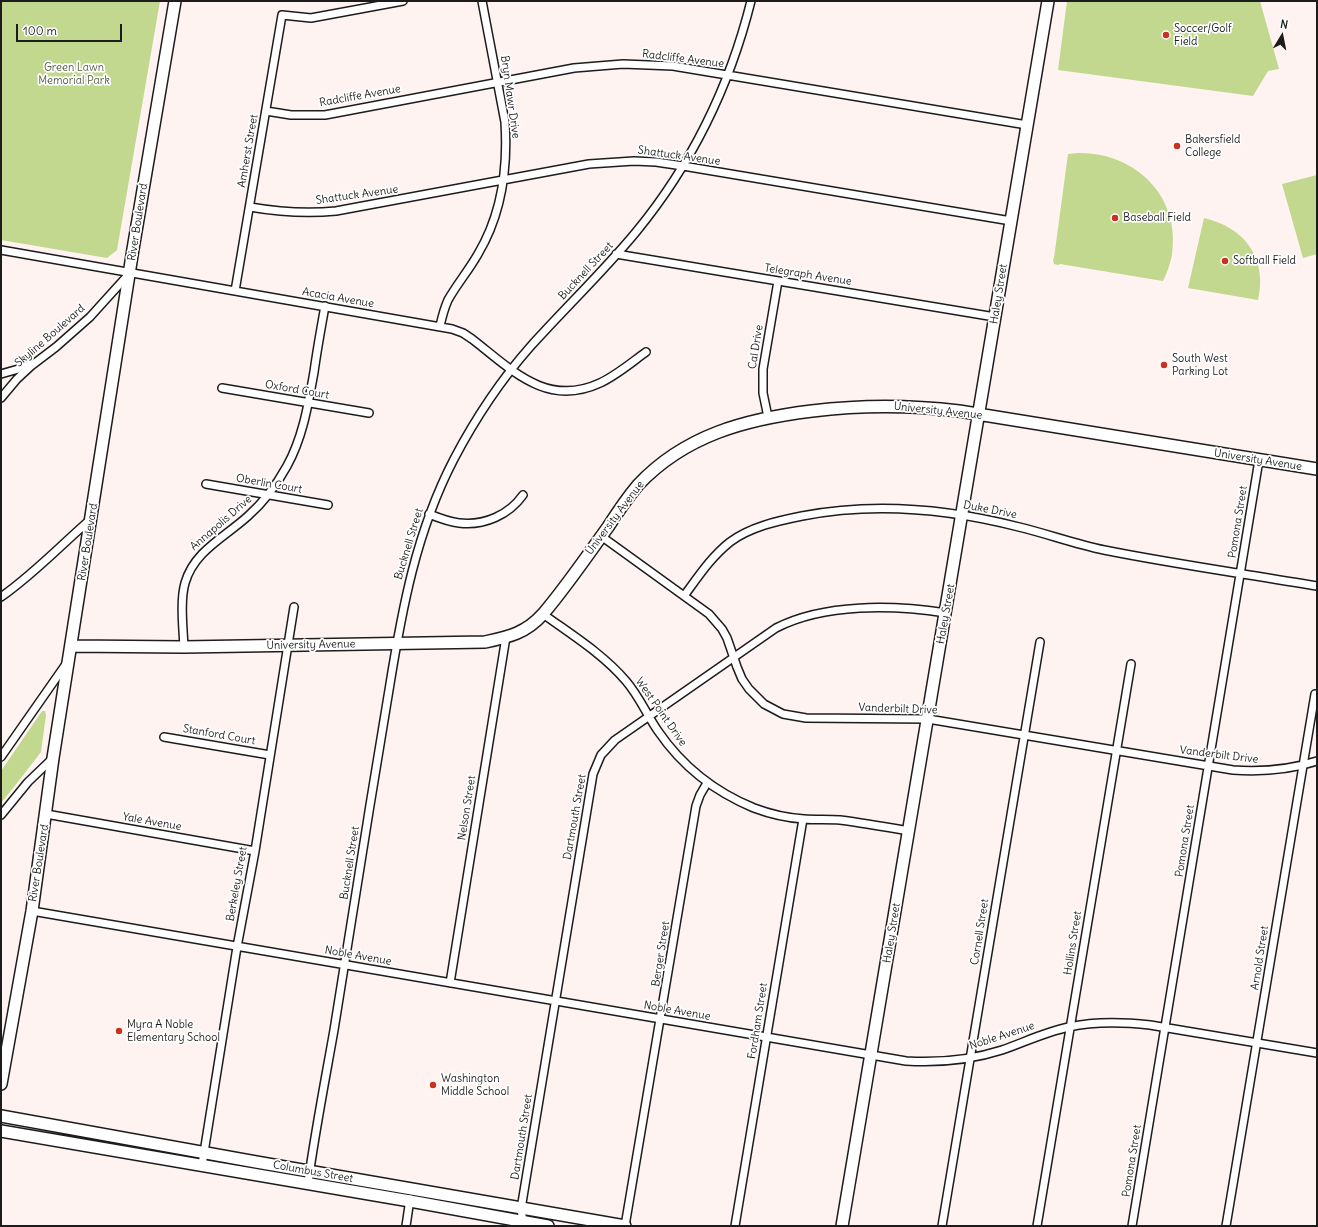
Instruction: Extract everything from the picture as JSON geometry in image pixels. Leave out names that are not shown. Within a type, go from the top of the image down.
[{"type":"street","name":"River Boulevard","points":[[1,1084],[4,1057],[32,911],[53,758],[175,1]]},
{"type":"street","name":"Amherst Street","points":[[236,291],[282,15],[311,18],[403,1]]},
{"type":"street","name":"Bryn Mawr Drive","points":[[440,326],[448,301],[469,269],[488,235],[495,217],[504,180],[506,141],[503,110],[482,1]]},
{"type":"street","name":"Bucknell Street","points":[[308,1184],[345,965],[396,643],[410,575],[429,514],[443,481],[466,436],[489,400],[529,348],[616,254],[654,208],[683,166],[711,114],[728,75],[740,40],[750,1]]},
{"type":"street","name":"Haley Street","points":[[842,1226],[980,414],[1048,1]]},
{"type":"street","name":"Radcliffe Avenue","points":[[266,111],[291,115],[325,115],[574,68],[624,64],[673,66],[1027,125]]},
{"type":"street","name":"Shattuck Avenue","points":[[250,207],[300,213],[336,211],[589,164],[612,161],[634,161],[656,162],[683,166],[1011,221]]},
{"type":"street","name":"Acacia Avenue","points":[[1,250],[452,329],[463,334],[522,378],[541,387],[578,390],[600,382],[646,352]]},
{"type":"street","name":"Telegraph Avenue","points":[[616,254],[995,317]]},
{"type":"street","name":"Skyline Boulevard","points":[[1,398],[17,379],[38,360],[79,328],[130,273]]},
{"type":"street","name":"Cal Drive","points":[[768,417],[763,393],[762,375],[778,281]]},
{"type":"street","name":"Annapolis Drive","points":[[184,647],[183,594],[184,584],[191,568],[207,548],[234,529],[250,515],[268,495],[295,449],[308,403],[325,306]]},
{"type":"street","points":[[1,374],[22,368],[38,360]]},
{"type":"street","name":"Oxford Court","points":[[222,388],[369,413]]},
{"type":"street","name":"University Avenue","points":[[71,646],[184,647],[485,642],[506,637],[529,628],[543,614],[630,494],[662,463],[698,440],[724,430],[768,417],[834,408],[883,406],[934,408],[980,414],[1317,470]]},
{"type":"street","name":"Pomona Street","points":[[1132,1226],[1259,460]]},
{"type":"street","name":"Oberlin Court","points":[[206,484],[328,505]]},
{"type":"street","points":[[429,514],[460,523],[472,524],[484,522],[513,507],[523,495]]},
{"type":"street","name":"Duke Drive","points":[[684,596],[721,549],[742,534],[768,524],[811,514],[862,509],[912,509],[962,516],[1021,527],[1102,550],[1317,586]]},
{"type":"street","points":[[1,597],[22,581],[91,519]]},
{"type":"street","name":"Vanderbilt Drive","points":[[601,536],[709,614],[727,638],[742,679],[749,689],[764,704],[783,714],[806,718],[928,719],[1024,736],[1253,772],[1287,769],[1317,761]]},
{"type":"street","name":"Berkeley Street","points":[[202,1165],[237,947],[255,851],[294,607]]},
{"type":"street","name":"Dartmouth Street","points":[[523,1222],[521,1209],[593,774],[601,755],[614,740],[776,628],[817,614],[854,609],[883,607],[946,613]]},
{"type":"street","name":"West Point Drive","points":[[543,614],[599,655],[614,668],[636,694],[669,747],[683,762],[707,783],[736,800],[771,813],[803,819],[845,821],[909,831]]},
{"type":"street","name":"Nelson Street","points":[[450,983],[506,637]]},
{"type":"street","name":"Cornell Street","points":[[942,1226],[1040,642]]},
{"type":"street","points":[[1,757],[69,661]]},
{"type":"street","name":"Hollins Street","points":[[1037,1226],[1131,664]]},
{"type":"street","name":"Arnold Street","points":[[1226,1226],[1315,694]]},
{"type":"street","name":"Stanford Court","points":[[164,737],[270,755]]},
{"type":"street","points":[[1,815],[28,782],[53,758]]},
{"type":"street","name":"Berger Street","points":[[625,1226],[696,806],[707,783]]},
{"type":"street","name":"Yale Avenue","points":[[46,814],[255,851]]},
{"type":"street","name":"Fordham Street","points":[[735,1226],[803,819]]},
{"type":"street","name":"Noble Avenue","points":[[32,911],[906,1061],[940,1062],[970,1058],[1004,1050],[1040,1035],[1070,1026],[1089,1023],[1117,1022],[1165,1027],[1317,1053]]},
{"type":"street","name":"Columbus Street","points":[[1,1116],[412,1190],[625,1226]]},
{"type":"street","name":"Columbus Street","points":[[1,1131],[548,1226]]},
{"type":"street","points":[[406,1226],[412,1190]]},
{"type":"green space","name":"Green Lawn Memorial Park","points":[[1,1],[160,1],[117,250],[107,258],[1,240]]},
{"type":"green space","name":"Soccer/Golf Field","points":[[1067,1],[1260,1],[1279,69],[1268,71],[1253,96],[1058,70]]},
{"type":"green space","name":"Baseball Field","points":[[1078,153],[1099,155],[1118,160],[1135,169],[1150,182],[1161,197],[1169,214],[1173,234],[1172,255],[1163,281],[1054,264],[1053,260],[1068,154]]},
{"type":"green space","points":[[1317,175],[1317,254],[1303,258],[1282,184]]},
{"type":"green space","name":"Softball Field","points":[[1204,218],[1218,222],[1231,229],[1250,247],[1256,258],[1259,271],[1260,285],[1258,300],[1188,288]]},
{"type":"green space","points":[[42,711],[45,711],[46,715],[41,752],[1,803],[1,771]]},
{"type":"place","name":"Soccer/Golf Field","points":[[1166,35]]},
{"type":"place","name":"Bakersfield College","points":[[1177,146]]},
{"type":"place","name":"Baseball Field","points":[[1115,218]]},
{"type":"place","name":"Softball Field","points":[[1225,261]]},
{"type":"place","name":"South West Parking Lot","points":[[1164,365]]},
{"type":"place","name":"Myra A Noble Elementary School","points":[[119,1031]]},
{"type":"place","name":"Washington Middle School","points":[[433,1085]]}]
